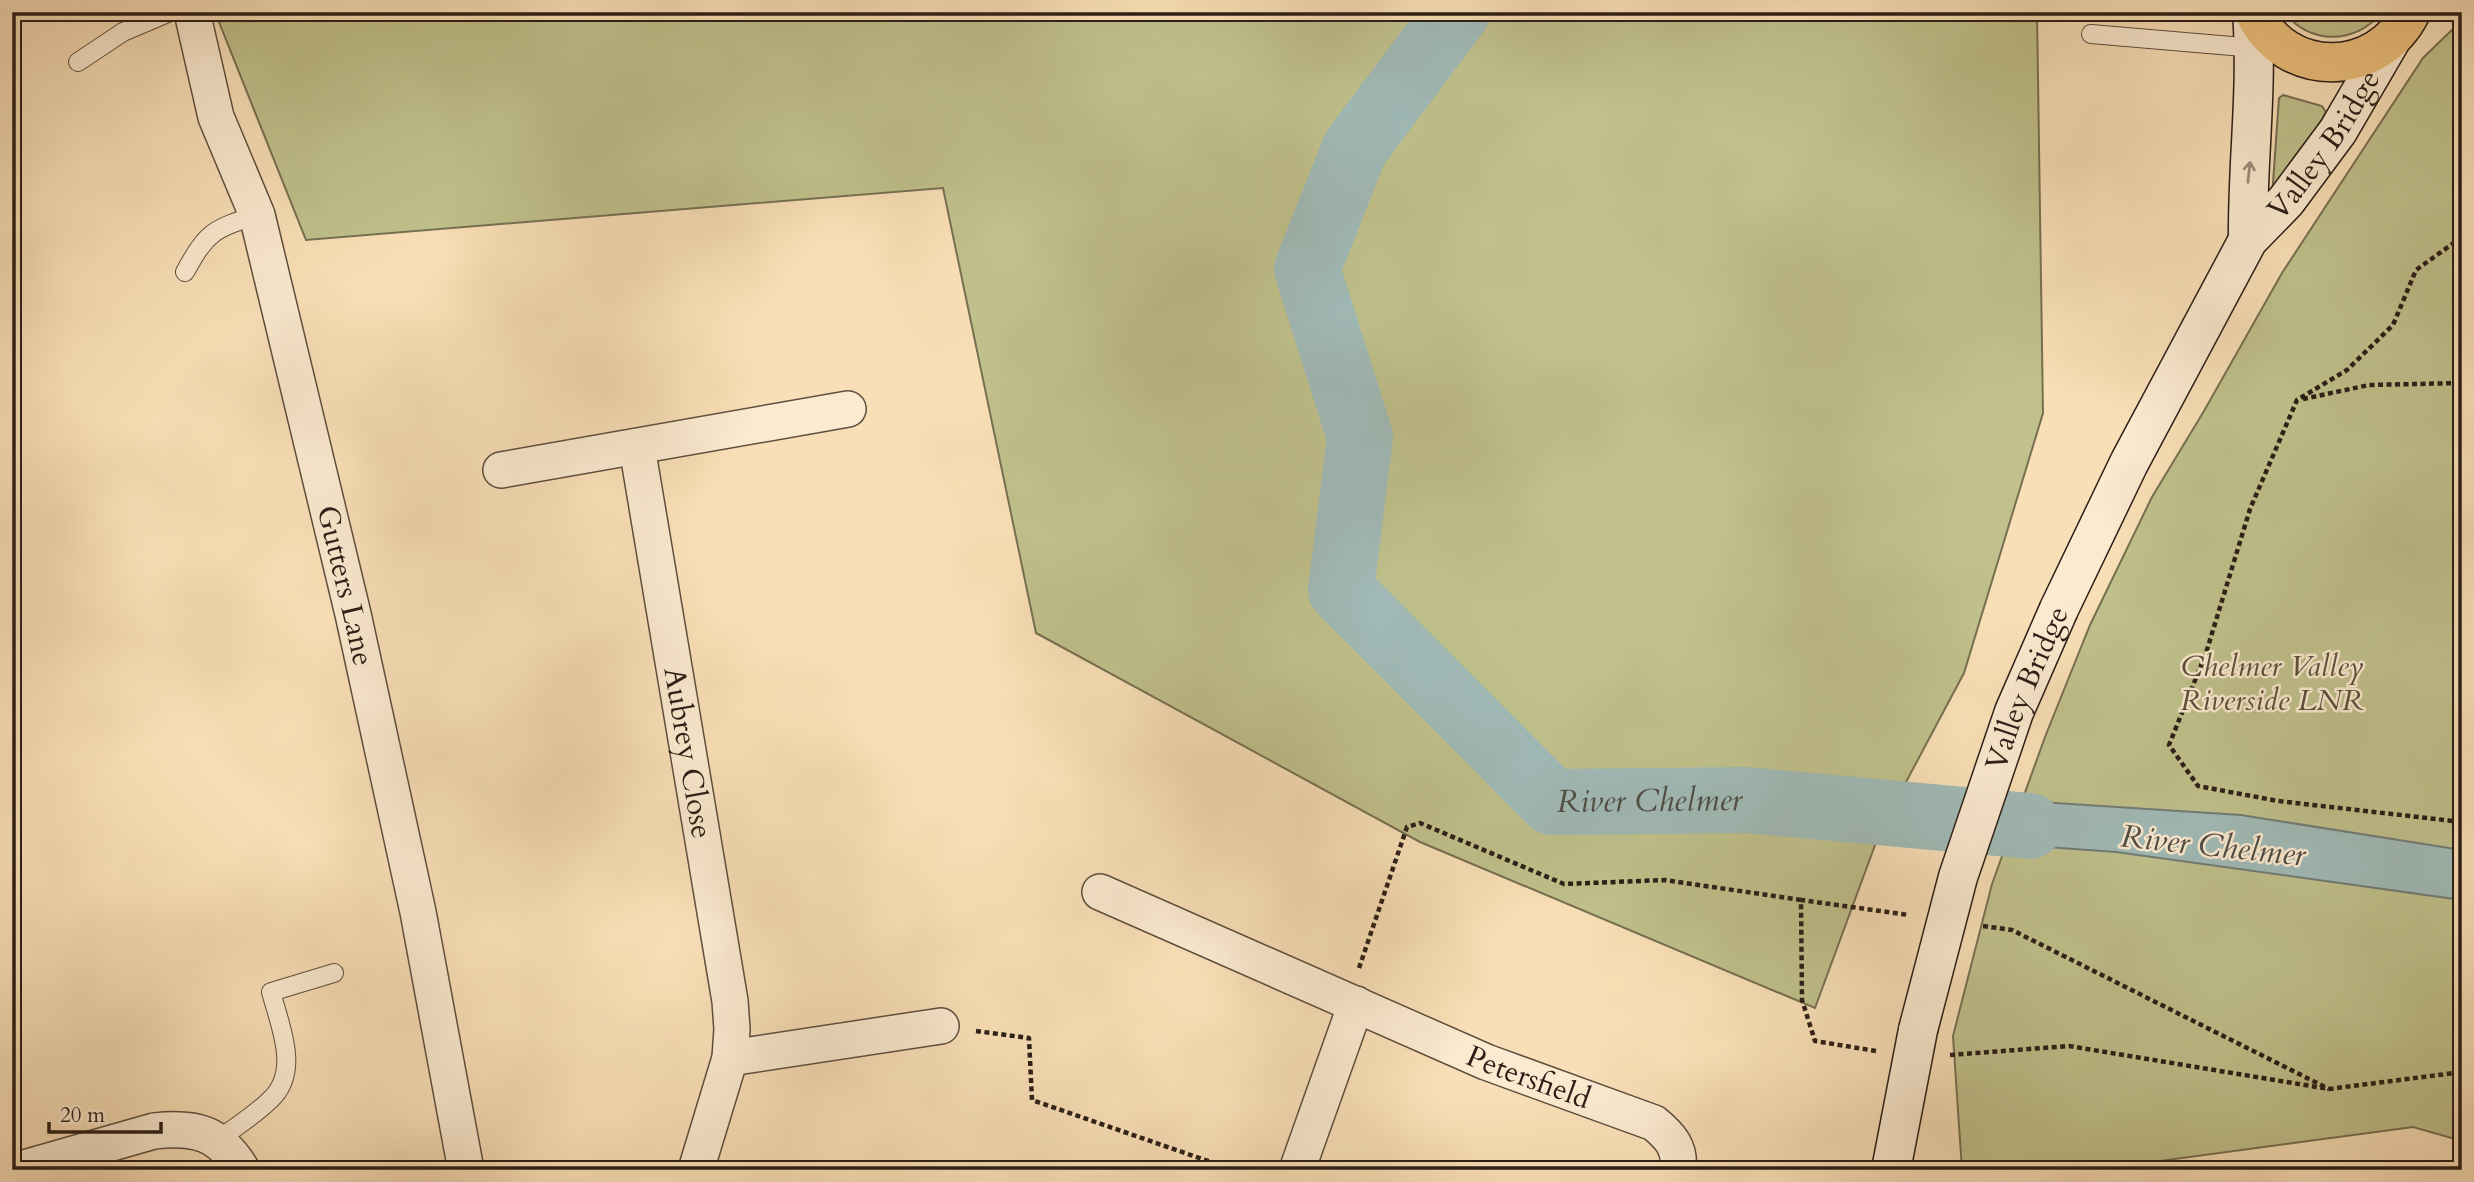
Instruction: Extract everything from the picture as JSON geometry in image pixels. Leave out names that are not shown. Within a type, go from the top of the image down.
[{"type":"main road","points":[[2254,24],[2282,47],[2300,56],[2318,62],[2338,63],[2375,51],[2406,24]]},
{"type":"street","name":"Gutters Lane","points":[[192,12],[216,117],[257,215],[352,614],[415,898],[466,1170]]},
{"type":"street","name":"Valley Bridge","points":[[2248,240],[2248,190],[2253,136],[2254,24]]},
{"type":"street","name":"Valley Bridge","points":[[1891,1170],[1915,1044],[1962,864],[2014,712],[2059,609],[2129,463],[2248,240],[2286,201],[2339,131],[2406,24]]},
{"type":"street","points":[[501,470],[848,409]]},
{"type":"street","name":"Aubrey Close","points":[[637,447],[730,1001],[730,1058],[696,1170]]},
{"type":"street","name":"Petersfield","points":[[1100,892],[1486,1062],[1654,1123],[1676,1146],[1678,1170]]},
{"type":"street","points":[[1297,1170],[1356,1004]]},
{"type":"street","points":[[730,1058],[941,1026]]},
{"type":"street","points":[[17,1170],[154,1132],[175,1129],[200,1132],[218,1140],[242,1170]]},
{"type":"lane","points":[[78,62],[122,32],[170,12]]},
{"type":"lane","points":[[2091,34],[2254,24]]},
{"type":"lane","points":[[185,272],[201,243],[222,226],[257,215]]},
{"type":"lane","points":[[218,1140],[271,1100],[282,1086],[287,1065],[285,1045],[271,992],[334,974]]},
{"type":"path","points":[[2462,237],[2416,270],[2393,324],[2347,370],[2297,400],[2250,509],[2206,653],[2169,746],[2199,786],[2278,802],[2462,822]]},
{"type":"path","points":[[2297,400],[2369,385],[2462,383]]},
{"type":"path","points":[[1356,1004],[1357,976],[1407,827],[1420,823],[1564,884],[1665,880],[1910,916]]},
{"type":"path","points":[[1801,900],[1802,1000],[1815,1041],[2069,1046],[2329,1089],[2462,1072]]},
{"type":"path","points":[[1973,925],[2012,930],[2329,1089]]},
{"type":"path","points":[[941,1026],[1029,1038],[1032,1100],[1234,1170]]},
{"type":"green space","points":[[215,12],[2037,12],[2043,413],[1964,673],[1881,829],[1815,1008],[1420,842],[1036,633],[943,188],[306,240]]},
{"type":"green space","points":[[2284,12],[2382,12],[2359,31],[2333,37],[2306,31]]},
{"type":"green space","name":"Chelmer Valley Riverside LNR","points":[[2462,20],[2462,1141],[2413,1127],[2093,1170],[1962,1170],[1953,1036],[1992,884],[2045,737],[2090,625],[2152,497],[2282,273],[2423,58]]},
{"type":"green space","points":[[2283,95],[2322,106],[2326,112],[2279,200],[2272,197],[2279,98]]},
{"type":"water","points":[[1947,796],[2241,815],[2462,850],[2462,900],[2116,852],[1932,839]]},
{"type":"pier","points":[[1948,793],[2023,799],[2005,846],[1931,842]]},
{"type":"waterway","name":"River Chelmer","points":[[1457,12],[1355,148],[1307,269],[1360,437],[1341,590],[1552,802],[1747,800],[2030,826]]}]
